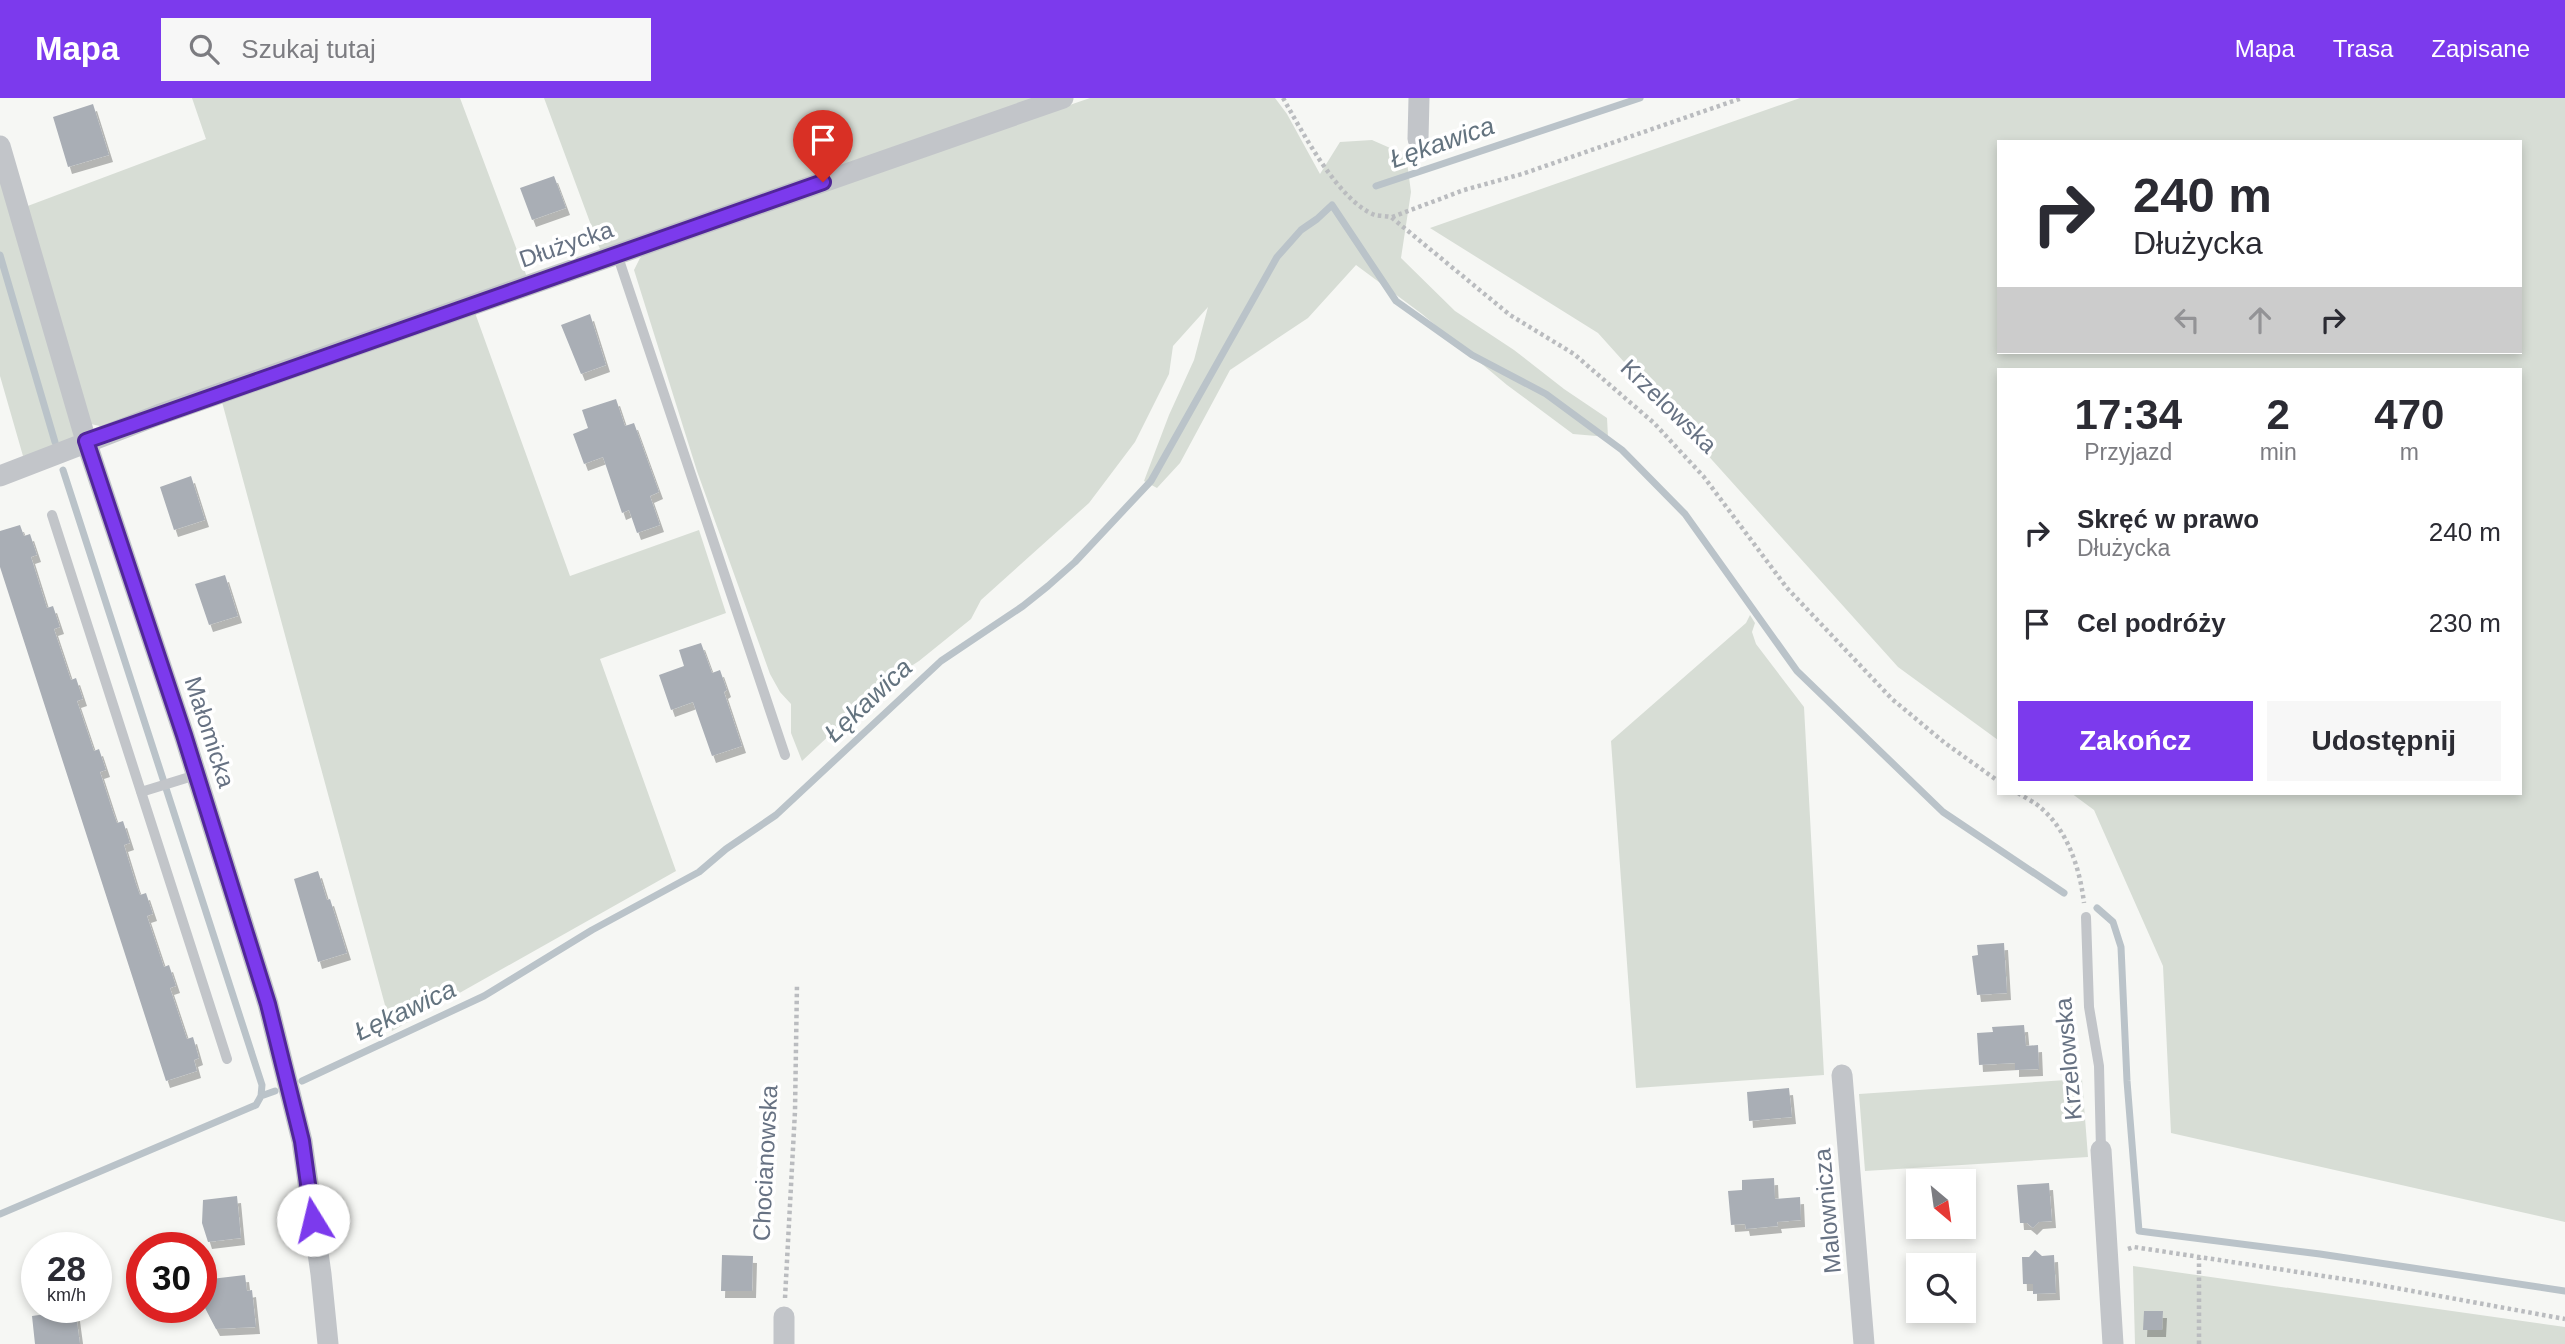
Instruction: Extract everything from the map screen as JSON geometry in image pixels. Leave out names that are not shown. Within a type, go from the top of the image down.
[{"type":"street","name":"Dłużycka","points":[[0,476],[86,441],[1063,98]]},
{"type":"street","points":[[1418,139],[1419,98]]},
{"type":"street","name":"Małomicka","points":[[0,146],[86,441],[189,777],[268,1004],[302,1141],[328,1344]]},
{"type":"street","name":"Malownicza","points":[[1842,1075],[1864,1344]]},
{"type":"street","name":"Krzelowska","points":[[2101,1150],[2113,1344]]},
{"type":"street","points":[[784,1317],[784,1344]]},
{"type":"lane","points":[[617,254],[785,755]]},
{"type":"lane","points":[[52,515],[145,791],[227,1059]]},
{"type":"lane","points":[[145,791],[189,777]]},
{"type":"lane","name":"Krzelowska","points":[[2086,917],[2089,1007],[2099,1066],[2101,1150]]},
{"type":"path","name":"Krzelowska","points":[[1283,98],[1321,164],[1350,197],[1374,214],[1391,217],[1510,315],[1574,354],[1654,423],[1704,477],[1787,588],[1892,699],[1945,743],[1997,780]]},
{"type":"path","points":[[1391,217],[1464,190],[1591,151],[1742,98]]},
{"type":"path","points":[[2021,795],[2041,808],[2060,829],[2069,846],[2082,886],[2086,917]]},
{"type":"path","name":"Chocianowska","points":[[784,1317],[795,1111],[797,984]]},
{"type":"path","points":[[2107,1256],[2134,1247],[2363,1282],[2565,1319]]},
{"type":"path","points":[[2199,1258],[2199,1344]]},
{"type":"shaded area","points":[[192,98],[460,98],[527,277],[104,427],[91,424],[25,207],[206,139]]},
{"type":"shaded area","points":[[544,98],[1049,98],[601,252]]},
{"type":"shaded area","points":[[1090,98],[1275,98],[1287,114],[1320,174],[1340,142],[1372,140],[1406,155],[1411,192],[1401,258],[1455,311],[1607,418],[1608,437],[1573,434],[1356,265],[1308,318],[1230,370],[1180,463],[1157,488],[1144,481],[1169,415],[1194,360],[1208,307],[1173,346],[1169,374],[1135,442],[1089,503],[981,600],[971,619],[919,661],[885,683],[802,761],[791,733],[791,704],[780,692],[770,674],[697,471],[634,270],[640,258],[649,250]]},
{"type":"shaded area","points":[[1800,98],[2565,98],[2565,1222],[2171,1133],[2163,966],[2094,810],[2074,795],[2522,795],[2522,368],[1997,368],[1997,739],[1898,667],[1598,333],[1430,228]]},
{"type":"shaded area","points":[[0,181],[76,439],[41,453],[23,456],[0,376]]},
{"type":"shaded area","points":[[474,310],[570,576],[699,530],[726,613],[600,659],[676,871],[392,1031],[222,402]]},
{"type":"shaded area","points":[[1750,615],[1755,623],[1752,632],[1756,644],[1804,707],[1824,1075],[1636,1088],[1611,741],[1746,623]]},
{"type":"shaded area","points":[[2082,1079],[2088,1157],[1865,1171],[1859,1094]]},
{"type":"shaded area","points":[[2133,1266],[2565,1327],[2565,1344],[2135,1344]]},
{"type":"building","points":[[93,104],[109,155],[68,167],[53,117]]},
{"type":"building","points":[[554,176],[566,208],[532,220],[520,188]]},
{"type":"building","points":[[590,314],[606,365],[581,374],[561,325]]},
{"type":"building","points":[[616,399],[625,426],[634,423],[659,492],[650,496],[660,525],[637,533],[629,510],[622,513],[603,457],[584,464],[573,434],[588,428],[582,410]]},
{"type":"building","points":[[191,476],[205,520],[174,530],[160,487]]},
{"type":"building","points":[[20,525],[24,536],[30,534],[37,555],[31,557],[47,608],[53,606],[60,627],[54,629],[71,680],[76,678],[83,699],[77,701],[94,751],[99,749],[106,770],[100,772],[117,823],[123,821],[130,843],[124,845],[136,884],[140,895],[146,893],[153,914],[147,916],[164,967],[169,965],[176,986],[170,988],[187,1039],[193,1037],[199,1058],[194,1060],[197,1071],[166,1081],[0,567],[0,531]]},
{"type":"building","points":[[225,575],[238,616],[209,625],[195,584]]},
{"type":"building","points":[[701,643],[712,673],[720,670],[727,690],[724,692],[742,746],[712,756],[693,702],[671,710],[659,675],[684,666],[679,650]]},
{"type":"building","points":[[318,871],[347,953],[318,962],[294,879]]},
{"type":"building","points":[[2004,943],[2007,993],[1977,995],[1972,956],[1978,955],[1977,945]]},
{"type":"building","points":[[2024,1025],[2026,1046],[2038,1045],[2039,1069],[2015,1070],[2015,1063],[1979,1065],[1977,1033],[1993,1032],[1992,1027]]},
{"type":"building","points":[[1789,1088],[1792,1117],[1749,1121],[1747,1092]]},
{"type":"building","points":[[1774,1178],[1775,1199],[1800,1197],[1801,1220],[1777,1222],[1778,1226],[1746,1229],[1745,1224],[1731,1225],[1728,1191],[1742,1190],[1742,1180]]},
{"type":"building","points":[[2049,1183],[2052,1221],[2039,1222],[2033,1228],[2027,1223],[2020,1223],[2017,1185]]},
{"type":"building","points":[[237,1196],[241,1238],[217,1241],[217,1232],[205,1232],[202,1223],[203,1200]]},
{"type":"building","points":[[2035,1250],[2042,1256],[2054,1255],[2056,1293],[2033,1294],[2033,1284],[2023,1284],[2022,1257],[2029,1257]]},
{"type":"building","points":[[722,1255],[753,1256],[752,1291],[721,1291]]},
{"type":"building","points":[[245,1275],[247,1291],[252,1290],[256,1327],[216,1329],[213,1323],[217,1323],[217,1278]]},
{"type":"building","points":[[2144,1311],[2163,1311],[2162,1330],[2143,1330]]},
{"type":"building","points":[[33,1323],[77,1323],[80,1344],[35,1344]]},
{"type":"waterway","name":"Łękawica","points":[[1376,186],[1640,98]]},
{"type":"waterway","name":"Łękawica","points":[[302,1081],[484,996],[592,930],[699,872],[726,849],[776,815],[941,661],[1048,586],[1075,562],[1151,481],[1277,257],[1301,230],[1332,205],[1396,301],[1472,355],[1546,394],[1622,450],[1685,514],[1797,671],[1943,812],[2064,893]]},
{"type":"waterway","points":[[0,255],[55,442]]},
{"type":"waterway","points":[[63,470],[262,1085],[261,1096]]},
{"type":"waterway","points":[[2097,908],[2113,922],[2121,947],[2127,1081],[2139,1231],[2320,1254],[2565,1291]]},
{"type":"waterway","name":"Łękawica","points":[[0,1214],[256,1105],[261,1096],[275,1091]]},
{"type":"route","points":[[313,1220],[302,1141],[268,1004],[184,735],[86,441],[823,182]]}]
